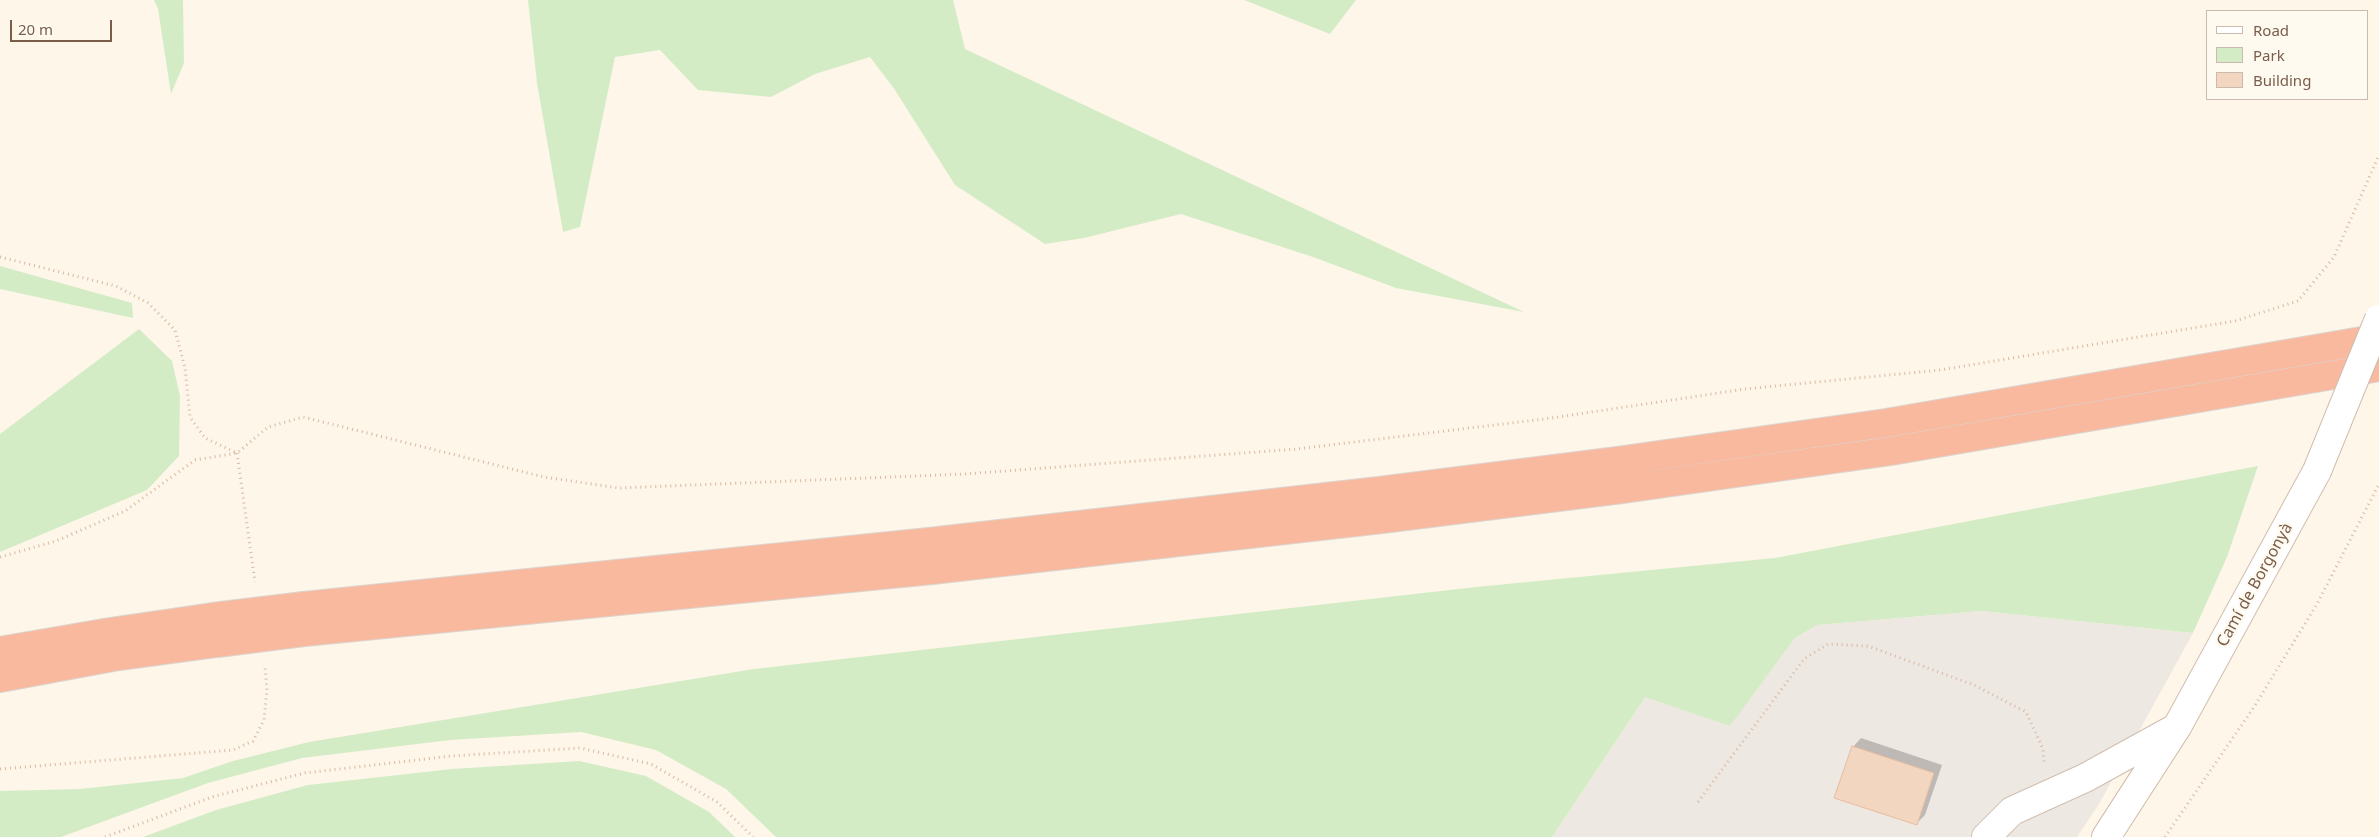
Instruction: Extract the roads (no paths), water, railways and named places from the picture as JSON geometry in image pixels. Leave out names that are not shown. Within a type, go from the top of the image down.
[{"type":"highway","points":[[0,651],[110,632],[215,630],[939,541],[1379,491],[1609,462],[1886,423],[2379,338]]},
{"type":"highway","points":[[304,619],[932,570],[1373,520],[1612,490],[1891,451],[2379,367]]},
{"type":"highway","points":[[0,678],[113,657],[215,630]]},
{"type":"street","name":"Camí de Borgonyà","points":[[2106,837],[2177,727],[2317,471],[2379,319]]},
{"type":"street","points":[[1986,837],[2012,811],[2085,778],[2177,727]]}]
